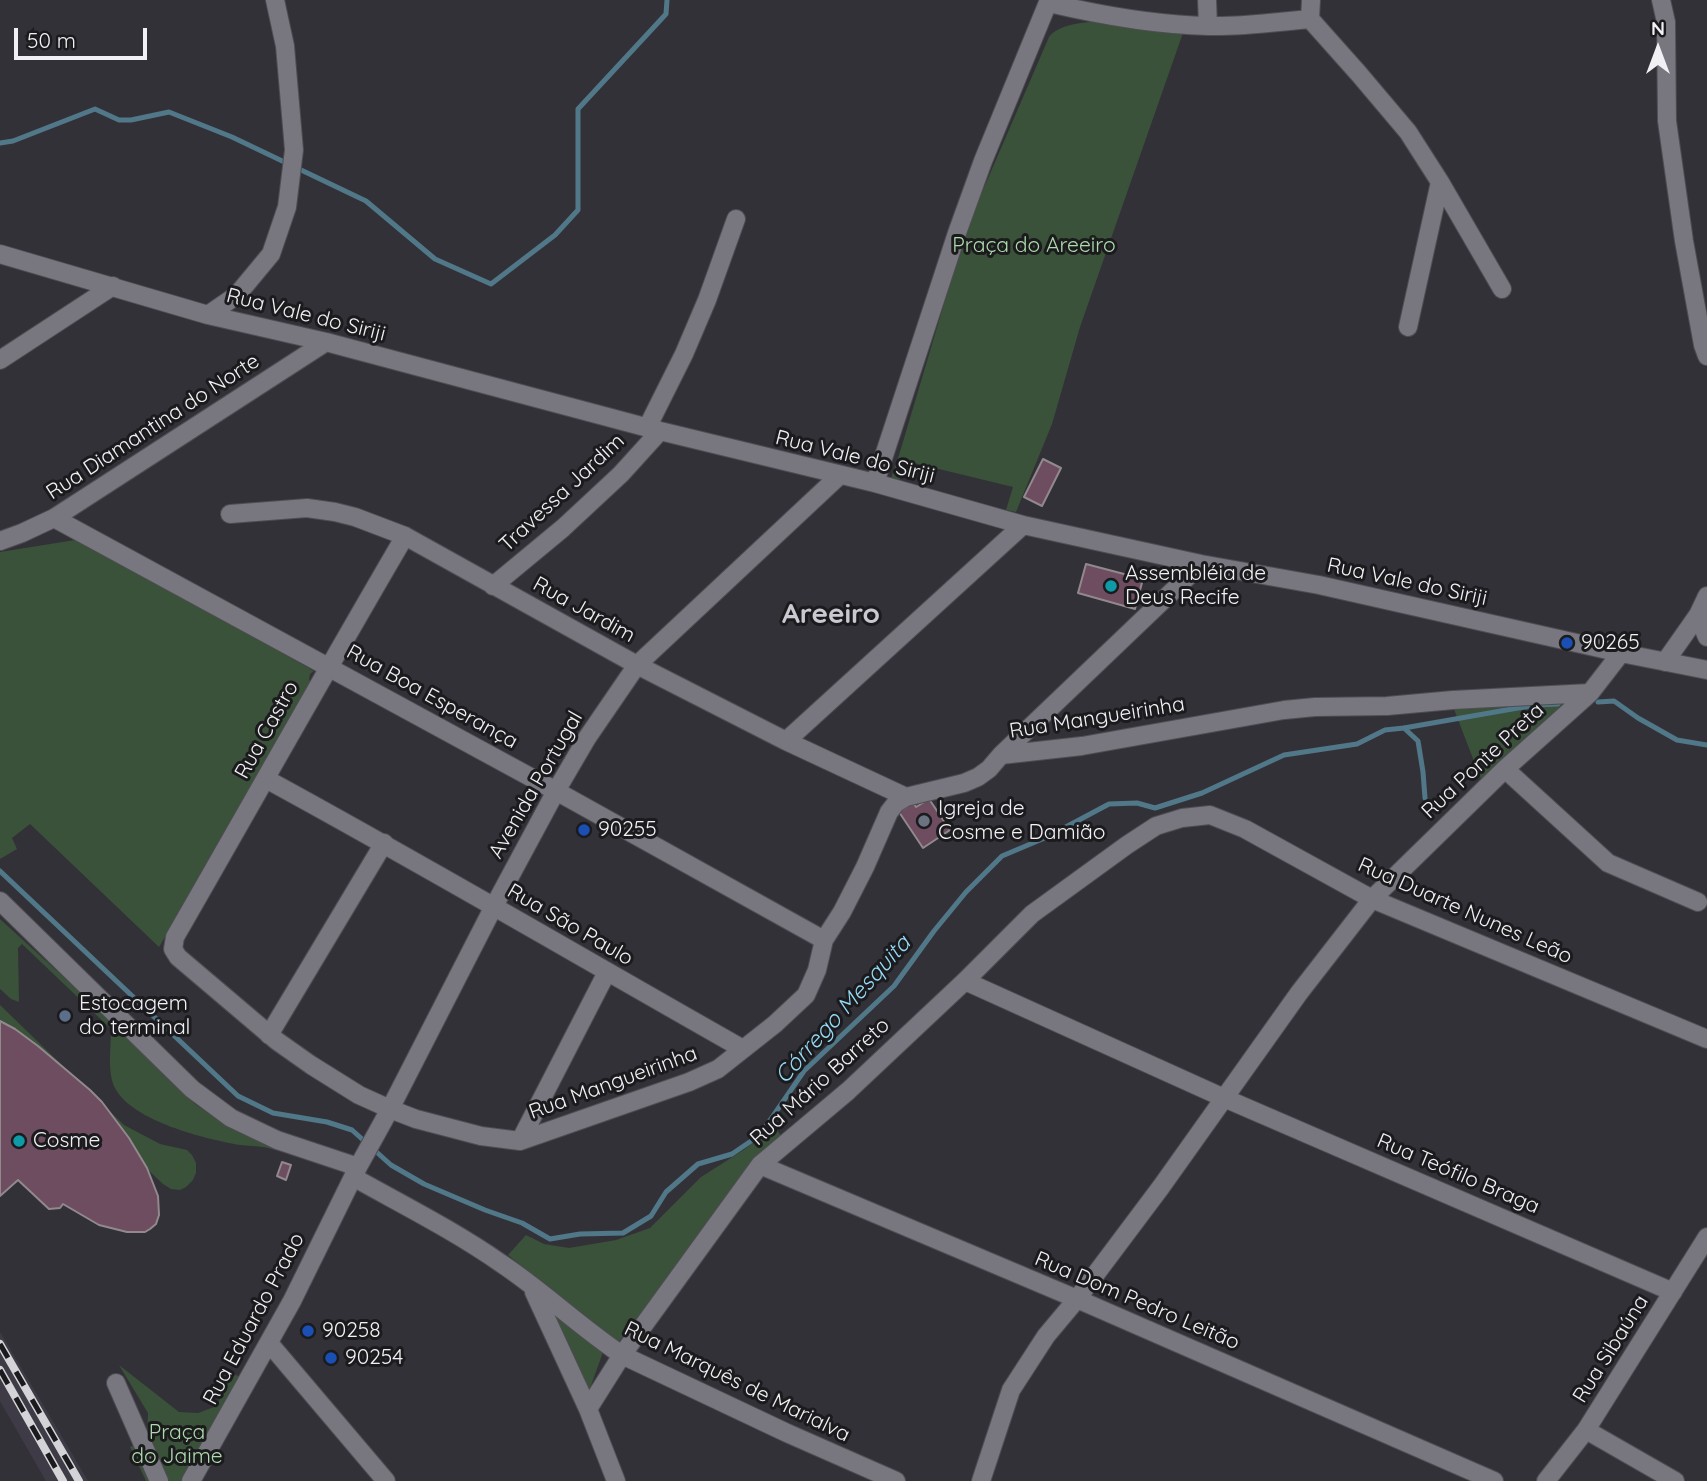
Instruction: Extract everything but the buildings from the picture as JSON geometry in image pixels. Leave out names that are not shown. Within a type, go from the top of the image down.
[{"type":"street","points":[[208,315],[237,295],[271,254],[287,206],[294,150],[285,46],[275,0]]},
{"type":"street","points":[[1207,0],[1208,26]]},
{"type":"street","points":[[1311,0],[1310,19],[1408,132],[1502,289]]},
{"type":"street","points":[[1661,0],[1666,22],[1667,121],[1684,241],[1707,356]]},
{"type":"street","points":[[874,483],[982,161],[1049,2],[1113,16],[1208,26],[1310,19]]},
{"type":"street","points":[[1408,327],[1440,183]]},
{"type":"street","name":"Travessa Jardim","points":[[493,586],[563,528],[621,474],[654,430],[707,300],[736,219]]},
{"type":"street","name":"Rua Vale do Siriji","points":[[0,254],[208,315],[326,342],[654,430],[874,483],[1023,524],[1200,564],[1319,585],[1665,663],[1707,670]]},
{"type":"street","points":[[0,360],[113,286]]},
{"type":"street","name":"Rua Diamantina do Norte","points":[[0,541],[54,518],[326,342]]},
{"type":"street","name":"Avenida Portugal","points":[[355,1172],[556,791],[587,738],[637,665],[840,475]]},
{"type":"street","name":"Rua Jardim","points":[[230,514],[307,508],[355,517],[405,536],[637,665],[786,741],[906,797]]},
{"type":"street","name":"Rua Boa Esperança","points":[[54,518],[824,940]]},
{"type":"street","points":[[786,741],[1023,524]]},
{"type":"street","name":"Rua Castro","points":[[173,949],[175,937],[328,666],[405,536]]},
{"type":"street","points":[[1001,755],[1200,564]]},
{"type":"street","points":[[1665,663],[1698,615],[1707,596]]},
{"type":"street","points":[[1698,615],[1707,637]]},
{"type":"street","name":"Rua Ponte Preta","points":[[1372,899],[1505,769],[1590,693],[1621,653]]},
{"type":"street","name":"Rua Mangueirinha","points":[[173,949],[178,957],[269,1035],[359,1095],[416,1119],[481,1136],[520,1141],[689,1082],[718,1069],[775,1024],[806,995],[817,970],[824,940],[865,867],[888,811],[906,797],[971,780],[989,769],[1001,755],[1082,746],[1284,710],[1590,693]]},
{"type":"street","points":[[1505,769],[1608,863],[1698,902]]},
{"type":"street","name":"Rua São Paulo","points":[[266,779],[743,1049]]},
{"type":"street","name":"Rua Duarte Nunes Leão","points":[[1210,815],[1245,828],[1372,899],[1707,1040]]},
{"type":"street","name":"Rua Mário Barreto","points":[[588,1409],[622,1355],[760,1165],[848,1091],[1032,914],[1156,826],[1182,818],[1210,815]]},
{"type":"street","points":[[269,1035],[384,844]]},
{"type":"street","points":[[981,1481],[1012,1390],[1046,1336],[1161,1187],[1299,993],[1372,899]]},
{"type":"street","name":"Rua Marquês de Marialva","points":[[0,901],[192,1089],[232,1118],[355,1172],[503,1264],[622,1355],[896,1481]]},
{"type":"street","points":[[520,1141],[607,972]]},
{"type":"street","name":"Rua Teófilo Braga","points":[[965,981],[1224,1098],[1674,1292]]},
{"type":"street","name":"Rua Dom Pedro Leitão","points":[[760,1165],[1077,1299],[1494,1481]]},
{"type":"street","name":"Rua Eduardo Prado","points":[[191,1481],[298,1290],[355,1172]]},
{"type":"street","name":"Rua Sibaúna","points":[[1546,1481],[1586,1430],[1707,1237]]},
{"type":"street","points":[[532,1287],[588,1409],[616,1481]]},
{"type":"street","points":[[269,1343],[387,1481]]},
{"type":"street","points":[[116,1383],[159,1481]]},
{"type":"street","points":[[1586,1430],[1675,1481]]},
{"type":"shaded area","points":[[0,1332],[88,1481],[46,1481],[0,1401]]},
{"type":"green space","name":"Praça do Areeiro","points":[[1127,20],[1184,30],[1080,327],[1052,424],[1016,512],[1006,510],[1013,487],[906,461],[899,481],[891,478],[967,227],[1049,37],[1055,31],[1074,24]]},
{"type":"green space","points":[[75,540],[92,545],[314,671],[309,680],[316,684],[159,947],[30,824],[12,838],[17,849],[0,859],[0,552]]},
{"type":"green space","points":[[1570,701],[1482,782],[1452,704]]},
{"type":"green space","points":[[0,919],[102,1012],[195,1104],[232,1129],[324,1165],[285,1152],[190,1133],[137,1110],[124,1100],[113,1082],[110,1067],[111,1029],[22,944],[18,948],[19,1002],[0,989]]},
{"type":"green space","points":[[0,1005],[124,1125],[160,1144],[187,1150],[196,1163],[193,1180],[180,1190],[163,1184],[0,1030]]},
{"type":"green space","points":[[774,1126],[784,1140],[616,1345],[508,1255],[526,1235],[544,1244],[569,1248],[616,1240],[650,1228],[701,1177],[745,1149]]},
{"type":"green space","points":[[550,1311],[602,1351],[589,1391]]},
{"type":"green space","name":"Praça do Jaime","points":[[119,1365],[179,1412],[198,1413],[217,1406],[231,1373],[248,1380],[193,1481],[146,1481],[130,1447],[147,1439],[148,1413]]},
{"type":"waterway","points":[[0,143],[13,141],[95,109],[119,120],[169,112],[232,137],[366,201],[435,259],[491,284],[555,235],[578,210],[578,109],[666,14],[667,0]]},
{"type":"waterway","points":[[1598,702],[1614,701],[1677,740],[1707,745]]},
{"type":"waterway","name":"Córrego Mesquita","points":[[0,871],[238,1096],[273,1113],[327,1122],[352,1130],[391,1165],[424,1184],[522,1223],[550,1239],[580,1234],[623,1233],[651,1216],[666,1192],[698,1164],[732,1154],[760,1135],[804,1071],[894,986],[966,892],[1002,856],[1047,837],[1109,804],[1137,803],[1155,808],[1202,793],[1284,755],[1357,744],[1385,730],[1535,705],[1558,704]]},
{"type":"waterway","points":[[1404,728],[1418,741],[1425,798]]},
{"type":"railway","points":[[0,1344],[79,1481]]},
{"type":"railway","points":[[0,1370],[63,1481]]},
{"type":"place","name":"Assembléia de Deus Recife","points":[[1111,586]]},
{"type":"place","name":"90265","points":[[1567,643]]},
{"type":"place","name":"Igreja de Cosme e Damião","points":[[924,821]]},
{"type":"place","name":"90255","points":[[584,830]]},
{"type":"place","name":"Estocagem do terminal","points":[[65,1016]]},
{"type":"place","name":"Cosme","points":[[19,1141]]},
{"type":"place","name":"90258","points":[[308,1331]]},
{"type":"place","name":"90254","points":[[331,1358]]},
{"type":"district","name":"Areeiro","points":[[831,615]]}]
